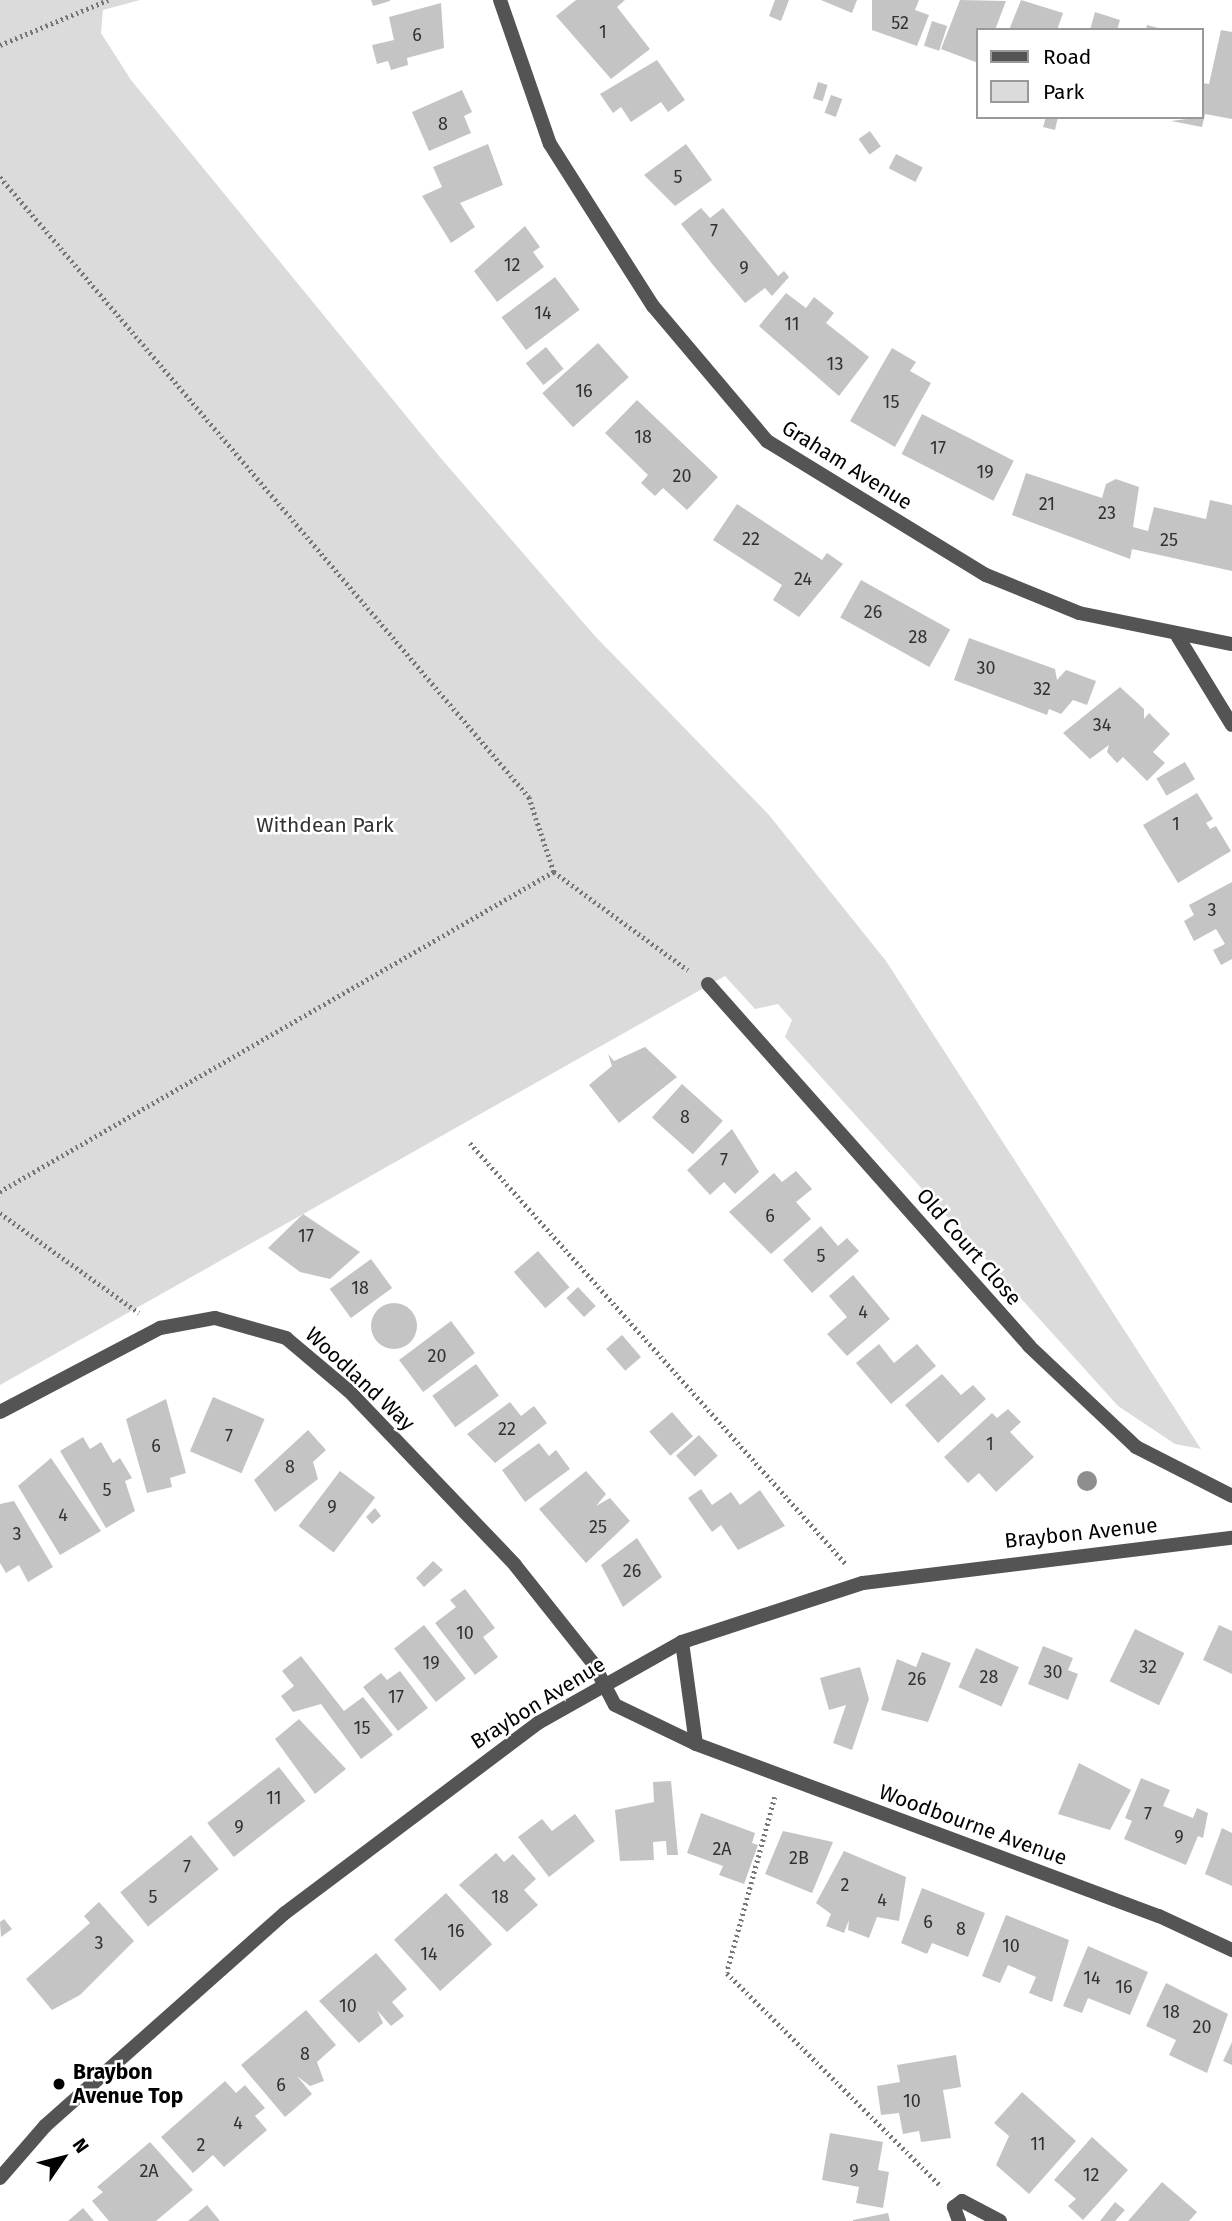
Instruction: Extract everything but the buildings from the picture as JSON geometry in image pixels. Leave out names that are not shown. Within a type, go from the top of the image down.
[{"type":"street","name":"Graham Avenue","points":[[500,0],[550,144],[653,306],[767,440],[986,575],[1079,613],[1178,637],[1232,644]]},
{"type":"street","points":[[1178,637],[1232,725]]},
{"type":"street","name":"Old Court Close","points":[[708,984],[1029,1346],[1136,1447],[1232,1496]]},
{"type":"street","name":"Woodland Way","points":[[0,1412],[160,1328],[215,1318],[286,1338],[349,1391],[515,1565],[604,1685]]},
{"type":"street","name":"Braybon Avenue","points":[[0,2178],[45,2126],[285,1913],[456,1780],[604,1685],[682,1642],[863,1583],[1232,1538]]},
{"type":"street","points":[[682,1642],[696,1744]]},
{"type":"street","name":"Woodbourne Avenue","points":[[604,1685],[615,1705],[696,1744],[1159,1916],[1232,1950]]},
{"type":"street","points":[[959,2221],[957,2202],[1000,2221]]},
{"type":"path","points":[[0,46],[108,0]]},
{"type":"path","points":[[0,177],[529,797],[554,872],[708,984]]},
{"type":"path","points":[[0,1192],[554,872]]},
{"type":"path","points":[[470,1143],[863,1583]]},
{"type":"path","points":[[0,1213],[160,1328]]},
{"type":"path","points":[[781,1776],[727,1973],[957,2202]]},
{"type":"green space","name":"Withdean Park","points":[[0,0],[140,0],[103,10],[101,33],[131,80],[439,456],[594,635],[769,815],[886,961],[1201,1449],[1175,1444],[1118,1406],[785,1037],[792,1020],[778,1004],[755,1009],[725,976],[0,1385]]},
{"type":"place","name":"Braybon Avenue Top","points":[[59,2084]]}]
